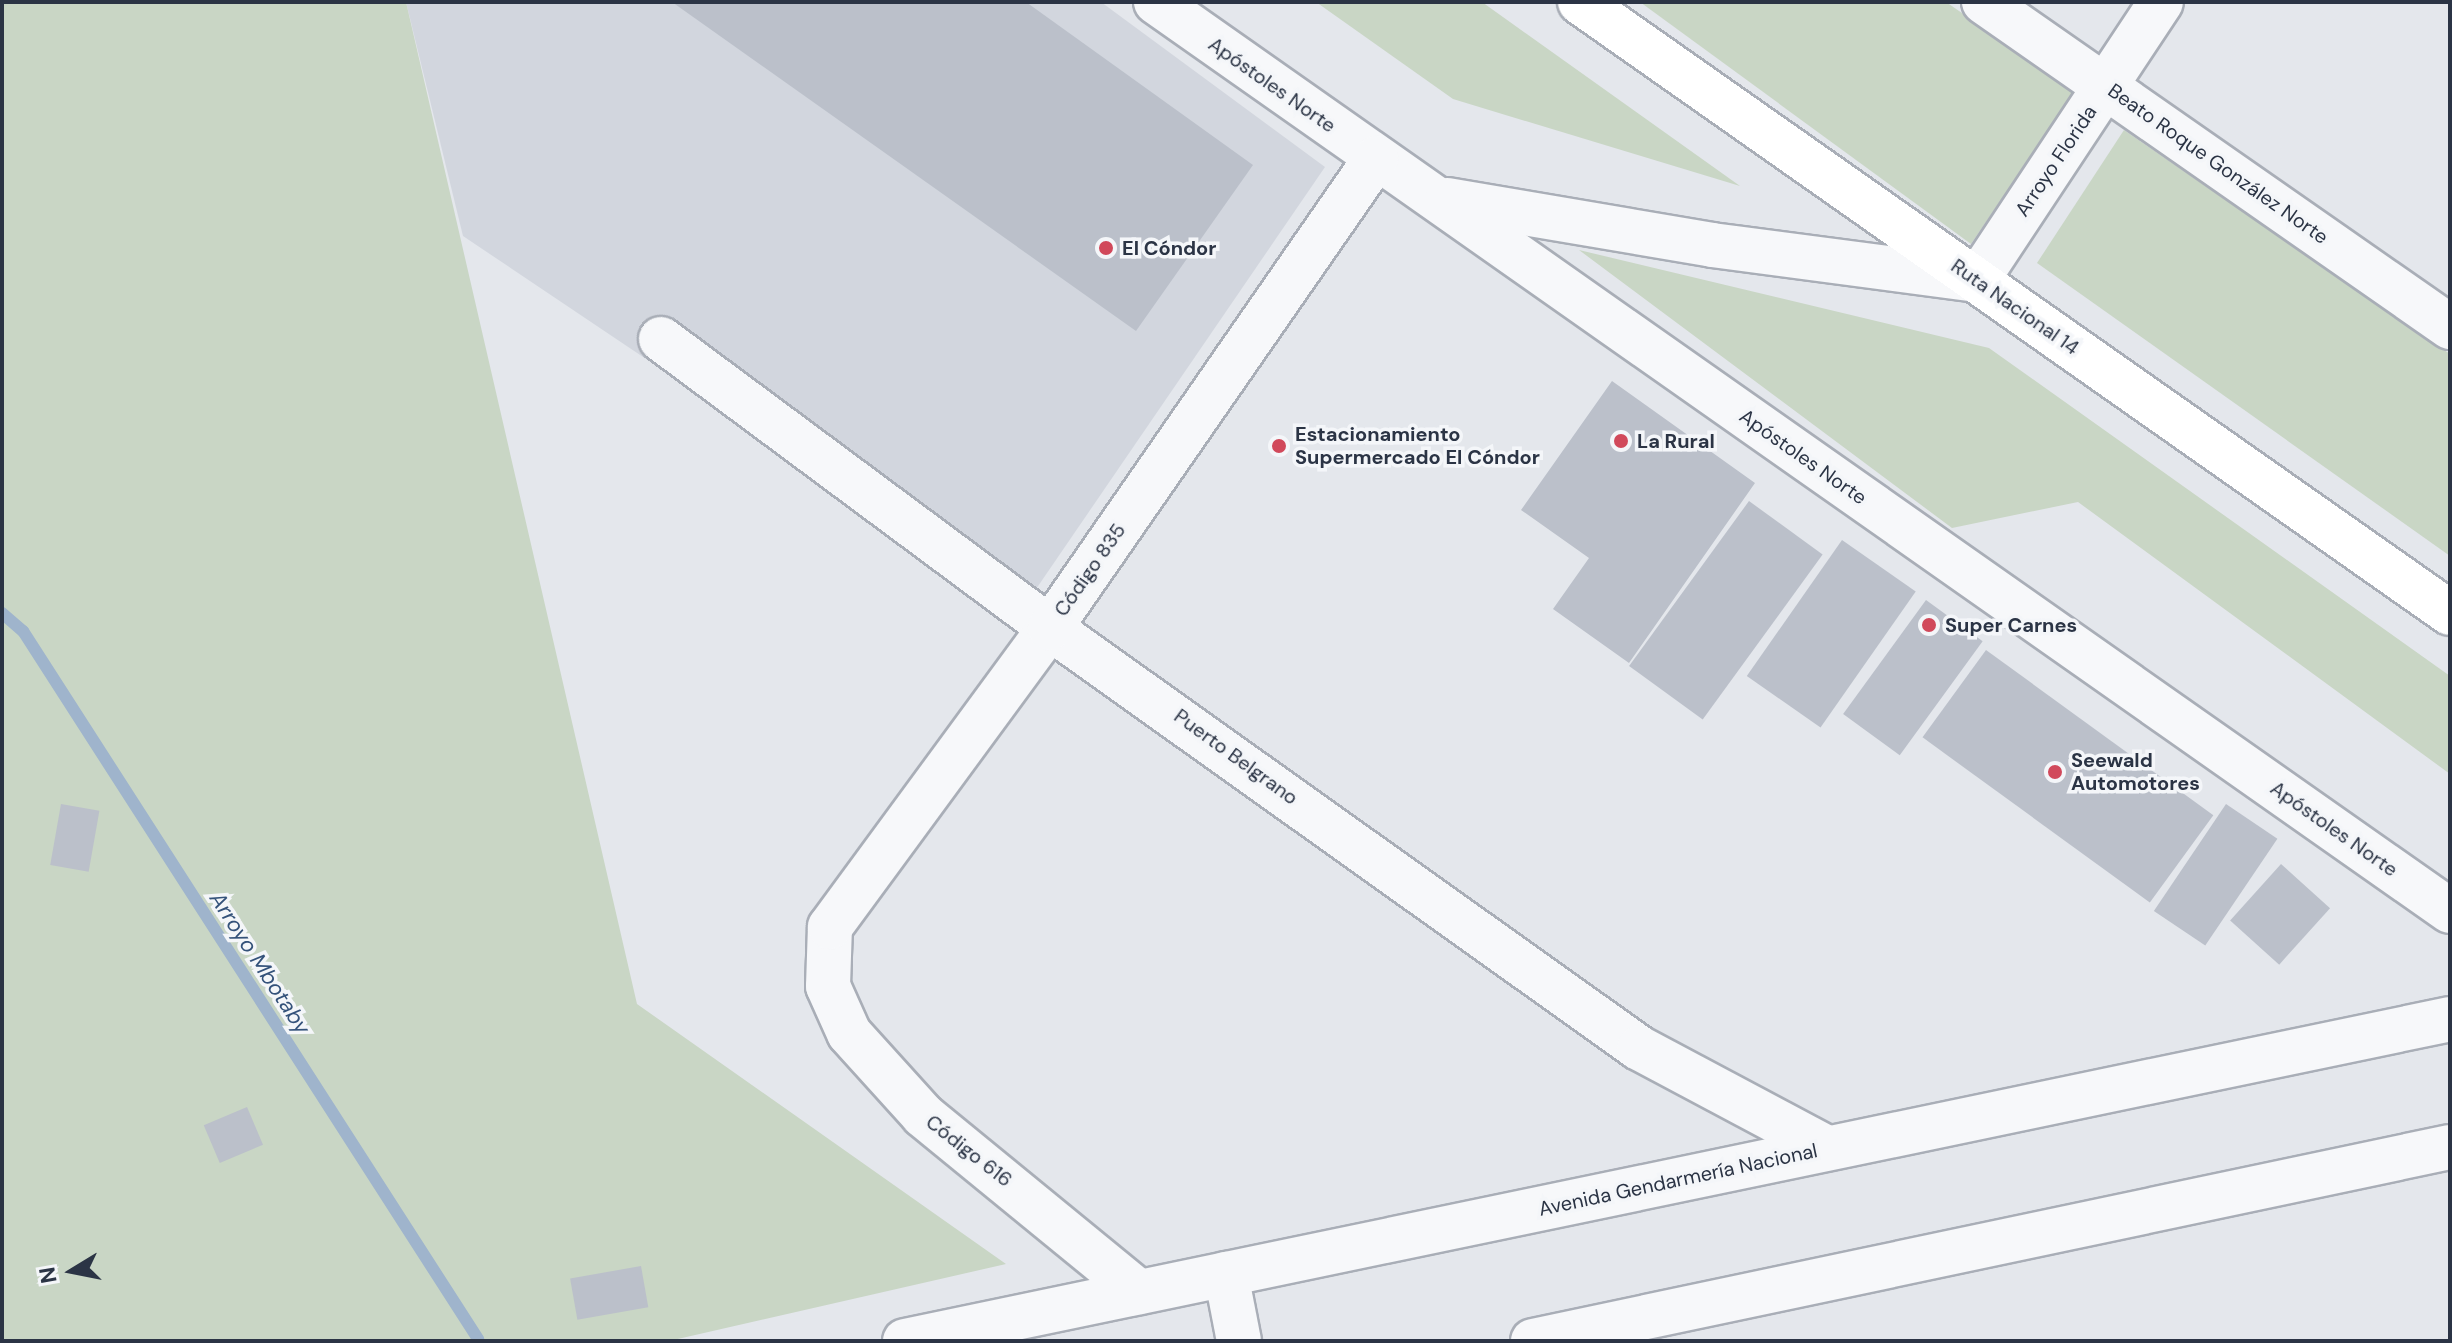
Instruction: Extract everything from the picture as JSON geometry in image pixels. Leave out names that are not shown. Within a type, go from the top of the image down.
[{"type":"highway","name":"Ruta Nacional 14","points":[[1580,2],[2450,613]]},
{"type":"street","name":"Apóstoles Norte","points":[[1156,2],[2450,911]]},
{"type":"street","name":"Beato Roque González Norte","points":[[1984,2],[2450,327]]},
{"type":"street","name":"Arroyo Florida","points":[[1977,280],[2161,2]]},
{"type":"street","name":"Código 835","points":[[828,986],[830,927],[1050,628],[1376,158]]},
{"type":"street","points":[[1431,197],[1712,245],[1977,280]]},
{"type":"street","name":"Puerto Belgrano","points":[[661,339],[1050,628],[1639,1048],[1827,1148]]},
{"type":"street","name":"Código 616","points":[[828,986],[849,1033],[923,1115],[1139,1292]]},
{"type":"street","name":"Avenida Gendarmería Nacional","points":[[905,1341],[2450,1019]]},
{"type":"street","points":[[1533,1341],[2450,1147]]},
{"type":"street","points":[[1226,1274],[1239,1341]]},
{"type":"shaded area","points":[[406,2],[1101,2],[1325,167],[1021,611],[463,236]]},
{"type":"green space","points":[[2,2],[406,2],[637,1004],[1006,1264],[669,1341],[2,1341]]},
{"type":"green space","points":[[1316,2],[1482,2],[1740,186],[1453,99]]},
{"type":"green space","points":[[1640,2],[1946,2],[2075,91],[1971,244]]},
{"type":"green space","points":[[2124,130],[2450,354],[2450,556],[2037,263]]},
{"type":"green space","points":[[1579,250],[1989,348],[2450,676],[2450,774],[2078,502],[1952,528]]},
{"type":"building","name":"El Cóndor","points":[[672,2],[1026,2],[1253,165],[1136,331]]},
{"type":"building","points":[[1612,381],[1755,483],[1629,663],[1553,609],[1589,558],[1521,510]]},
{"type":"building","points":[[1749,501],[1823,554],[1703,720],[1629,666]]},
{"type":"building","points":[[1842,540],[1916,592],[1821,728],[1747,676]]},
{"type":"building","points":[[1926,600],[1983,641],[1900,755],[1843,714]]},
{"type":"building","points":[[1986,650],[2213,815],[2150,903],[1923,737]]},
{"type":"building","points":[[61,804],[99,811],[89,872],[50,865]]},
{"type":"building","points":[[2226,804],[2277,839],[2205,946],[2154,911]]},
{"type":"building","points":[[2281,864],[2330,908],[2279,965],[2230,920]]},
{"type":"building","points":[[247,1107],[263,1145],[220,1163],[204,1125]]},
{"type":"building","points":[[641,1266],[648,1307],[577,1320],[570,1279]]},
{"type":"waterway","name":"Arroyo Mbotaby","points":[[2,613],[23,631],[478,1339]]},
{"type":"place","name":"El Cóndor","points":[[1106,248]]},
{"type":"place","name":"La Rural","points":[[1621,441]]},
{"type":"place","name":"Estacionamiento Supermercado El Cóndor","points":[[1279,446]]},
{"type":"place","name":"Super Carnes","points":[[1929,625]]},
{"type":"place","name":"Seewald Automotores","points":[[2055,772]]}]
